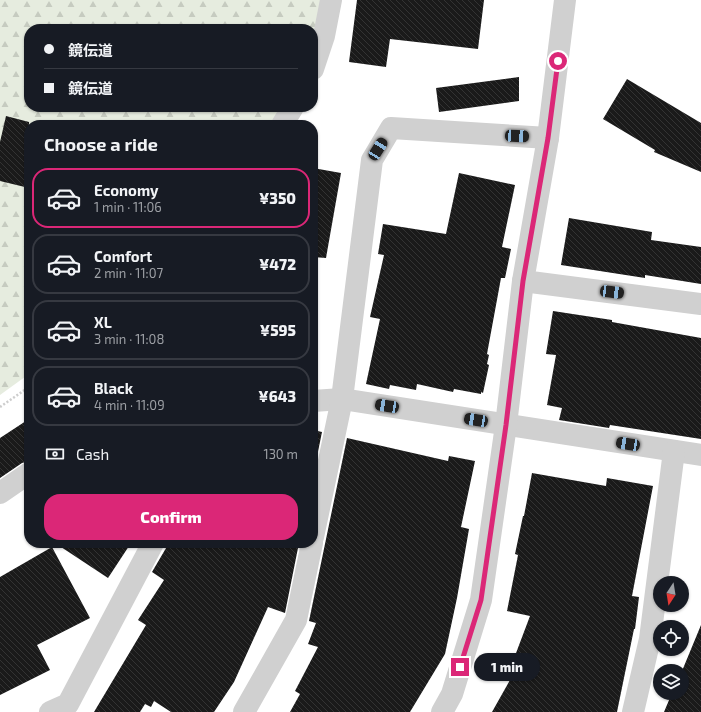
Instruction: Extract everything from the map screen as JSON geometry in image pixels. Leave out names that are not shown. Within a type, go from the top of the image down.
[{"type":"street","points":[[318,54],[324,36],[331,0]]},
{"type":"street","points":[[442,712],[452,694],[481,600],[506,425],[523,281],[548,138],[565,0]]},
{"type":"street","points":[[318,513],[342,399],[372,160],[391,128],[548,138]]},
{"type":"street","points":[[523,281],[701,304]]},
{"type":"street","points":[[318,401],[342,399],[701,455]]},
{"type":"street","points":[[633,712],[650,639],[674,451]]},
{"type":"street","points":[[0,493],[24,476]]},
{"type":"street","points":[[50,712],[68,704],[151,548]]},
{"type":"street","points":[[244,712],[296,620],[311,548]]},
{"type":"path","points":[[0,407],[24,390]]},
{"type":"green space","points":[[0,0],[327,0],[318,33],[318,24],[24,24],[24,112],[279,112],[274,120],[24,120],[24,378],[0,395]]},
{"type":"building","points":[[357,0],[484,0],[478,49],[390,39],[386,67],[349,62]]},
{"type":"building","points":[[519,77],[519,101],[439,112],[436,88]]},
{"type":"building","points":[[627,79],[701,123],[701,172],[654,152],[655,150],[603,119]]},
{"type":"building","points":[[6,116],[24,121],[24,187],[0,181],[0,142]]},
{"type":"building","points":[[318,169],[341,173],[326,258],[318,257]]},
{"type":"building","points":[[459,173],[515,185],[502,247],[511,249],[505,278],[501,278],[487,354],[489,355],[487,364],[489,365],[483,393],[481,392],[481,394],[454,389],[453,392],[417,384],[416,390],[390,385],[389,389],[366,384],[380,319],[370,317],[384,255],[378,254],[383,224],[446,234]]},
{"type":"building","points":[[569,218],[652,232],[651,240],[701,247],[701,284],[645,275],[645,278],[561,265]]},
{"type":"building","points":[[553,311],[612,320],[612,322],[701,338],[701,439],[610,425],[609,428],[559,420],[562,408],[547,405],[556,355],[546,354]]},
{"type":"building","points":[[24,422],[24,462],[0,478],[0,438]]},
{"type":"building","points":[[318,431],[322,432],[318,452]]},
{"type":"building","points":[[347,438],[448,461],[449,456],[475,461],[461,527],[469,529],[457,598],[445,654],[410,712],[290,712],[300,694],[295,691],[318,647],[308,644],[316,623],[309,621]]},
{"type":"building","points":[[532,473],[606,486],[607,478],[653,486],[632,596],[639,597],[635,629],[617,712],[492,712],[515,671],[510,669],[530,616],[507,611],[518,555],[515,554]]},
{"type":"building","points":[[53,548],[90,618],[37,645],[50,670],[0,695],[0,577]]},
{"type":"building","points":[[63,548],[128,548],[108,578]]},
{"type":"building","points":[[166,548],[298,548],[285,613],[268,607],[234,682],[214,712],[171,712],[154,701],[151,707],[145,704],[140,712],[94,712],[146,625],[138,620],[164,580],[152,572]]},
{"type":"building","points":[[701,625],[701,712],[664,712],[669,700],[689,700],[689,664],[685,664]]},
{"type":"route","points":[[460,667],[481,600],[506,425],[523,281],[548,138],[558,61]]}]
